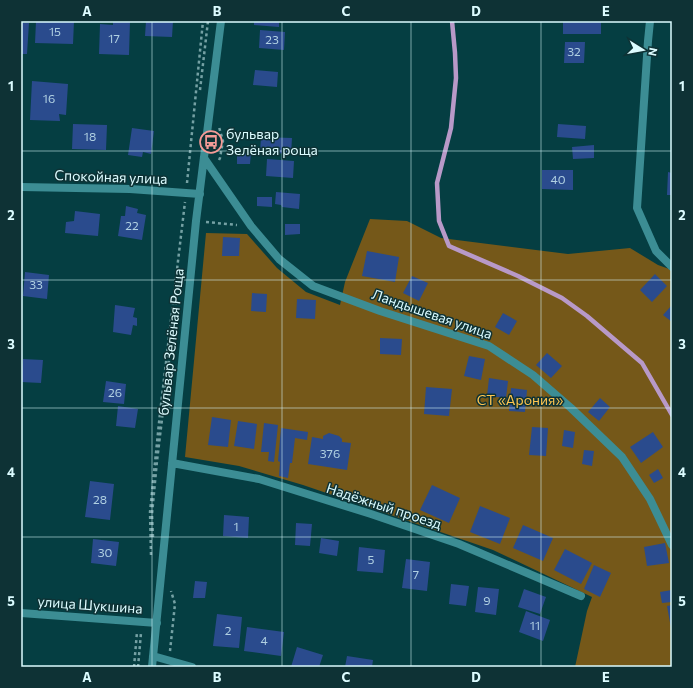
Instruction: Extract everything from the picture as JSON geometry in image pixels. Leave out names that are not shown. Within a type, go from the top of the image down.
[{"type":"street","name":"бульвар Зелёная Роща","points":[[152,667],[196,221],[221,21]]},
{"type":"street","points":[[650,21],[637,208],[656,251],[670,264]]},
{"type":"street","name":"Ландышевая улица","points":[[204,158],[251,226],[279,259],[313,286],[380,311],[489,346],[533,376],[571,408],[622,457],[650,499],[672,545]]},
{"type":"street","name":"Спокойная улица","points":[[21,187],[130,189],[200,194]]},
{"type":"street","name":"Надёжный проезд","points":[[172,463],[259,480],[371,514],[459,544],[582,596]]},
{"type":"street","name":"улица Шукшина","points":[[21,613],[157,623]]},
{"type":"street","points":[[153,656],[192,667]]},
{"type":"path","points":[[151,555],[150,504],[186,193],[203,21]]},
{"type":"path","points":[[196,221],[251,226]]},
{"type":"path","points":[[134,667],[138,622]]},
{"type":"green space","name":"СТ «Арония»","points":[[370,219],[407,221],[441,238],[568,254],[630,248],[658,265],[672,270],[672,667],[575,667],[587,611],[592,597],[493,550],[303,485],[239,466],[185,457],[206,233],[247,234],[277,268],[306,292],[340,305],[345,282]]},
{"type":"building","points":[[36,21],[74,21],[73,44],[35,43]]},
{"type":"building","points":[[113,21],[130,21],[129,55],[99,54],[100,24],[113,25]]},
{"type":"building","points":[[146,21],[173,21],[172,37],[145,36]]},
{"type":"building","points":[[254,21],[279,21],[279,27],[254,25]]},
{"type":"building","points":[[563,21],[601,21],[601,34],[563,34]]},
{"type":"building","points":[[21,23],[29,23],[27,54],[21,54]]},
{"type":"building","points":[[260,30],[285,32],[284,50],[259,48]]},
{"type":"building","points":[[565,42],[585,42],[584,63],[564,63]]},
{"type":"building","points":[[255,70],[278,72],[277,87],[253,85]]},
{"type":"building","points":[[32,81],[68,84],[66,115],[59,114],[60,121],[30,120]]},
{"type":"building","points":[[73,124],[107,125],[106,150],[72,149]]},
{"type":"building","points":[[558,124],[586,126],[585,139],[557,137]]},
{"type":"building","points":[[132,128],[154,131],[151,154],[143,152],[142,157],[128,155]]},
{"type":"building","points":[[261,137],[292,138],[291,154],[260,152]]},
{"type":"building","points":[[594,145],[594,158],[573,159],[572,147]]},
{"type":"building","points":[[237,153],[251,153],[250,164],[237,164]]},
{"type":"building","points":[[267,159],[294,161],[293,178],[266,176]]},
{"type":"building","points":[[542,170],[573,170],[573,190],[542,189]]},
{"type":"building","points":[[668,172],[672,173],[672,195],[667,195]]},
{"type":"building","points":[[276,192],[300,194],[299,209],[282,207],[281,205],[275,204]]},
{"type":"building","points":[[257,197],[272,197],[272,207],[257,206]]},
{"type":"building","points":[[126,206],[138,209],[137,213],[146,215],[142,240],[118,236],[121,216],[125,216]]},
{"type":"building","points":[[75,211],[100,214],[98,236],[65,233],[66,222],[74,221]]},
{"type":"building","points":[[285,224],[300,224],[300,234],[285,235]]},
{"type":"building","points":[[223,237],[240,238],[239,256],[222,256]]},
{"type":"building","points":[[367,251],[399,257],[395,282],[362,276]]},
{"type":"building","points":[[25,272],[49,275],[47,299],[23,296]]},
{"type":"building","points":[[655,274],[667,286],[652,302],[640,290]]},
{"type":"building","points":[[412,276],[428,283],[419,301],[403,293]]},
{"type":"building","points":[[252,293],[267,294],[266,312],[251,311]]},
{"type":"building","points":[[297,299],[316,300],[315,319],[296,318]]},
{"type":"building","points":[[115,305],[135,308],[133,317],[137,318],[137,326],[133,325],[131,335],[113,332]]},
{"type":"building","points":[[672,305],[672,322],[663,315]]},
{"type":"building","points":[[503,313],[517,321],[509,335],[495,327]]},
{"type":"building","points":[[380,338],[402,339],[401,355],[380,354]]},
{"type":"building","points":[[547,353],[562,366],[551,378],[536,365]]},
{"type":"building","points":[[469,356],[485,359],[481,380],[464,376]]},
{"type":"building","points":[[23,359],[43,360],[41,383],[21,382]]},
{"type":"building","points":[[489,378],[508,381],[506,398],[487,396]]},
{"type":"building","points":[[106,381],[126,384],[124,404],[103,402]]},
{"type":"building","points":[[426,387],[452,389],[449,416],[424,414]]},
{"type":"building","points":[[511,388],[527,390],[525,412],[509,411]]},
{"type":"building","points":[[600,398],[610,407],[599,421],[588,412]]},
{"type":"building","points":[[118,406],[138,409],[135,428],[116,426]]},
{"type":"building","points":[[212,417],[231,420],[228,447],[208,445]]},
{"type":"building","points":[[238,421],[257,424],[254,449],[234,446]]},
{"type":"building","points":[[264,423],[278,425],[274,462],[268,461],[269,452],[261,452]]},
{"type":"building","points":[[532,427],[548,428],[546,456],[529,455]]},
{"type":"building","points":[[281,428],[308,432],[307,440],[295,438],[292,463],[290,463],[288,478],[279,476],[280,462],[278,461]]},
{"type":"building","points":[[564,430],[575,432],[573,448],[562,446]]},
{"type":"building","points":[[653,432],[663,447],[641,463],[630,447]]},
{"type":"building","points":[[329,433],[339,436],[342,439],[342,442],[351,443],[347,470],[308,464],[312,437],[323,439],[323,436]]},
{"type":"building","points":[[584,450],[594,451],[592,466],[582,464]]},
{"type":"building","points":[[658,469],[663,478],[654,483],[649,475]]},
{"type":"building","points":[[90,481],[114,484],[110,520],[85,517]]},
{"type":"building","points":[[432,485],[460,498],[449,523],[420,510]]},
{"type":"building","points":[[480,506],[510,518],[500,544],[470,532]]},
{"type":"building","points":[[224,515],[249,517],[248,538],[223,536]]},
{"type":"building","points":[[296,523],[312,524],[310,546],[295,545]]},
{"type":"building","points":[[523,525],[553,538],[543,561],[513,548]]},
{"type":"building","points":[[321,538],[339,541],[337,556],[319,553]]},
{"type":"building","points":[[93,539],[119,542],[116,566],[91,563]]},
{"type":"building","points":[[665,543],[669,563],[647,566],[644,547]]},
{"type":"building","points":[[359,547],[385,550],[383,573],[357,571]]},
{"type":"building","points":[[565,549],[592,563],[581,584],[554,570]]},
{"type":"building","points":[[406,559],[430,562],[427,591],[402,588]]},
{"type":"building","points":[[594,565],[611,573],[600,597],[584,589]]},
{"type":"building","points":[[195,581],[207,582],[205,598],[193,598]]},
{"type":"building","points":[[451,584],[469,586],[466,606],[449,604]]},
{"type":"building","points":[[478,587],[499,589],[496,615],[475,612]]},
{"type":"building","points":[[524,589],[546,597],[540,614],[518,607]]},
{"type":"building","points":[[672,590],[672,602],[662,603],[660,592]]},
{"type":"building","points":[[672,605],[672,628],[671,628],[667,606]]},
{"type":"building","points":[[526,611],[550,620],[543,641],[519,632]]},
{"type":"building","points":[[217,614],[242,617],[239,648],[213,646]]},
{"type":"building","points":[[247,627],[284,632],[281,656],[244,651]]},
{"type":"building","points":[[297,647],[323,655],[319,667],[291,667]]},
{"type":"building","points":[[347,656],[373,660],[372,667],[345,667]]},
{"type":"waterway","points":[[452,21],[456,78],[451,128],[437,183],[439,221],[449,246],[518,276],[562,298],[587,316],[642,363],[672,415]]},
{"type":"place","name":"бульвар Зелёная роща","points":[[211,142]]}]
